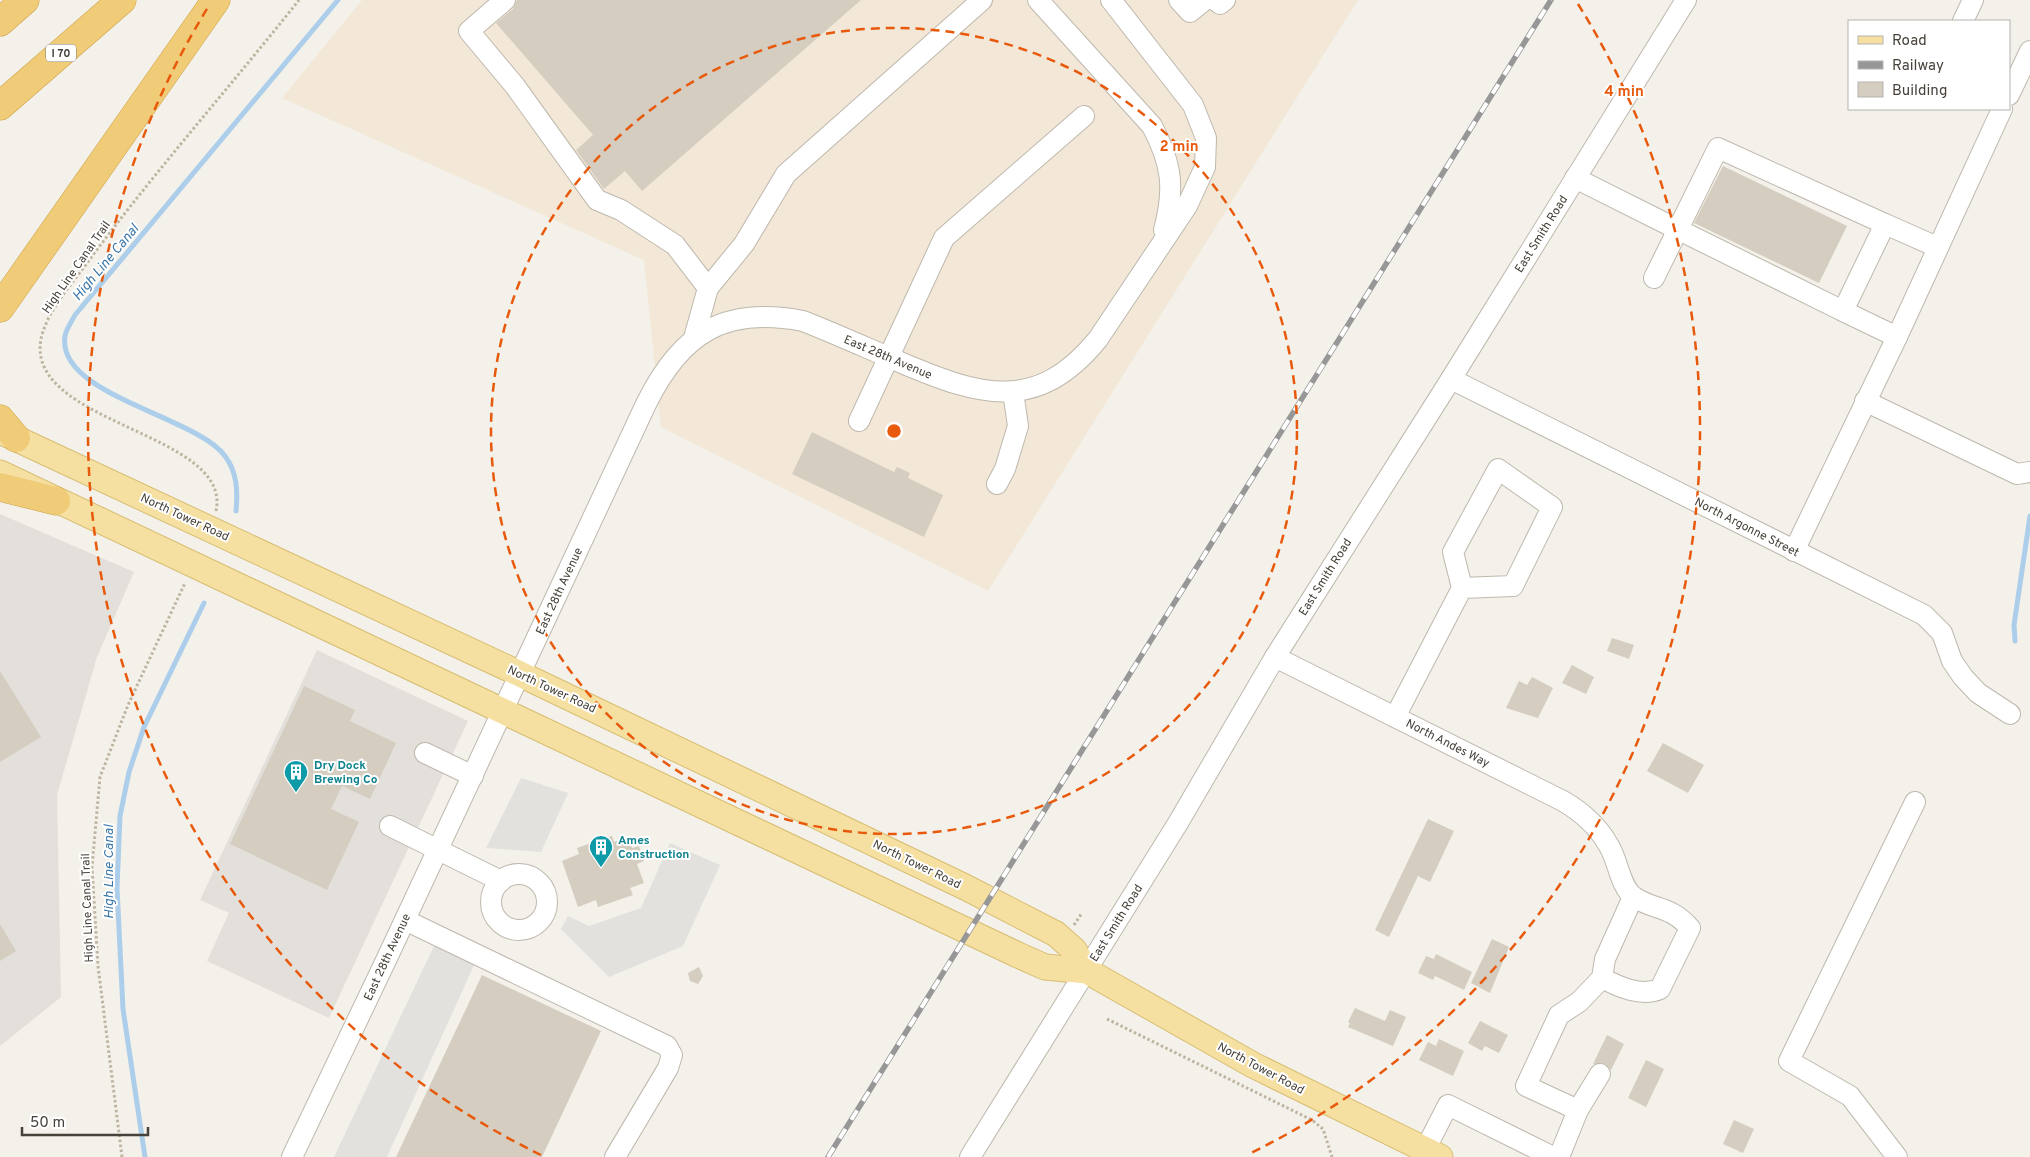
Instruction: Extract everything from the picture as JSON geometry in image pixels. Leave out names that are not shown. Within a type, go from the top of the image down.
[{"type":"highway","points":[[0,22],[25,0]]},
{"type":"highway","name":"I 70","points":[[0,106],[122,0]]},
{"type":"highway","points":[[0,308],[216,0]]},
{"type":"highway","points":[[0,488],[56,501]]},
{"type":"main road","name":"North Tower Road","points":[[5,429],[1035,922],[1064,940],[1074,950],[1086,971]]},
{"type":"main road","name":"North Tower Road","points":[[0,473],[1018,955],[1045,967],[1086,971],[1253,1065],[1433,1153]]},
{"type":"street","points":[[505,0],[469,31],[515,86],[597,200],[621,210],[675,245],[708,288]]},
{"type":"street","points":[[694,338],[708,288],[744,244],[786,174],[982,0]]},
{"type":"street","points":[[1038,0],[1152,126],[1164,150],[1171,176],[1171,203],[1162,241]]},
{"type":"street","name":"East 28th Avenue","points":[[292,1157],[657,381],[667,365],[694,338],[714,327],[729,321],[765,316],[803,321],[958,385],[987,391],[1014,392],[1052,380],[1085,355],[1122,304],[1187,206],[1205,168],[1206,138],[1192,105],[1111,0]]},
{"type":"street","points":[[1179,0],[1190,12],[1205,0]]},
{"type":"street","points":[[1215,0],[1220,4],[1225,0]]},
{"type":"street","name":"East Smith Road","points":[[970,1157],[1178,823],[1275,656],[1451,379],[1686,0]]},
{"type":"street","points":[[1963,20],[1973,0]]},
{"type":"street","points":[[2010,93],[2030,50]]},
{"type":"street","points":[[1794,551],[1897,337],[2002,110]]},
{"type":"street","points":[[859,421],[944,238],[1084,116]]},
{"type":"street","points":[[1654,278],[1718,148],[1937,247]]},
{"type":"street","points":[[1575,178],[1897,337]]},
{"type":"street","points":[[1843,311],[1885,224]]},
{"type":"street","name":"North Argonne Street","points":[[1451,379],[1924,615],[1942,633],[1952,660],[1963,677],[1978,692],[2010,714]]},
{"type":"street","points":[[997,484],[1005,470],[1018,426],[1014,392]]},
{"type":"street","points":[[1865,401],[2018,474],[2030,472]]},
{"type":"street","points":[[1395,717],[1462,588],[1452,552],[1498,469],[1552,507],[1513,586],[1462,588]]},
{"type":"street","name":"North Andes Way","points":[[1275,656],[1584,813],[1609,845],[1626,887],[1633,897]]},
{"type":"street","points":[[425,753],[472,776]]},
{"type":"street","points":[[1897,1157],[1850,1096],[1789,1061],[1915,802]]},
{"type":"street","points":[[390,826],[501,880]]},
{"type":"street","points":[[1578,1110],[1526,1086],[1559,1015],[1579,1002],[1602,978],[1605,959],[1633,897],[1679,915],[1690,928],[1660,989],[1650,993],[1621,987],[1602,978]]},
{"type":"street","points":[[405,920],[667,1046],[672,1056],[668,1068],[615,1157]]},
{"type":"street","points":[[1558,1157],[1578,1110],[1600,1074]]},
{"type":"street","points":[[1433,1153],[1448,1104],[1553,1157]]},
{"type":"path","name":"High Line Canal Trail","points":[[215,514],[218,495],[214,484],[204,472],[191,460],[88,408],[68,394],[55,382],[46,368],[41,340],[56,306],[125,212],[299,0]]},
{"type":"path","name":"High Line Canal Trail","points":[[122,1157],[97,956],[92,867],[100,777],[128,705],[184,586]]},
{"type":"path","points":[[1107,1019],[1312,1120],[1323,1129],[1332,1157]]},
{"type":"shaded area","points":[[362,0],[1358,0],[988,591],[661,427],[644,260],[282,98]]},
{"type":"shaded area","points":[[0,514],[134,572],[97,657],[57,795],[61,997],[0,1046]]},
{"type":"shaded area","points":[[317,650],[468,721],[329,1018],[207,961],[229,913],[200,900]]},
{"type":"shaded area","points":[[521,778],[568,793],[541,852],[486,848]]},
{"type":"shaded area","points":[[670,843],[720,865],[683,946],[609,977],[561,929],[568,916],[589,926],[641,908]]},
{"type":"shaded area","points":[[434,946],[475,963],[387,1157],[334,1157]]},
{"type":"building","points":[[517,0],[861,0],[642,191],[625,171],[604,189],[576,150],[593,135],[496,23],[513,9]]},
{"type":"building","points":[[1723,166],[1847,226],[1819,283],[1694,223]]},
{"type":"building","points":[[812,432],[894,472],[897,467],[910,473],[908,478],[943,495],[924,537],[792,474]]},
{"type":"building","points":[[1612,638],[1634,645],[1629,659],[1607,651]]},
{"type":"building","points":[[1572,665],[1594,677],[1586,694],[1562,683]]},
{"type":"building","points":[[0,671],[41,737],[0,762]]},
{"type":"building","points":[[1532,677],[1553,688],[1538,718],[1506,708],[1519,681],[1527,685]]},
{"type":"building","name":"Dry Dock Brewing Co","points":[[304,686],[355,710],[350,721],[396,743],[370,799],[342,786],[331,809],[359,822],[327,890],[230,844]]},
{"type":"building","points":[[1663,743],[1704,765],[1688,793],[1647,771]]},
{"type":"building","points":[[1428,819],[1454,831],[1430,882],[1418,876],[1389,937],[1375,930]]},
{"type":"building","name":"Ames Construction","points":[[612,836],[614,842],[628,837],[632,848],[639,846],[644,861],[637,864],[644,883],[630,888],[633,895],[598,907],[596,900],[578,907],[562,861],[579,854],[577,848]]},
{"type":"building","points":[[0,924],[16,951],[0,961]]},
{"type":"building","points":[[1492,939],[1509,947],[1490,993],[1471,983]]},
{"type":"building","points":[[1436,954],[1472,972],[1464,990],[1435,976],[1433,980],[1418,973],[1426,956],[1434,959]]},
{"type":"building","points":[[699,967],[703,976],[698,984],[690,981],[688,973]]},
{"type":"building","points":[[482,975],[601,1031],[542,1157],[396,1157]]},
{"type":"building","points":[[1355,1008],[1385,1021],[1390,1010],[1406,1017],[1393,1046],[1348,1027],[1350,1023],[1348,1022]]},
{"type":"building","points":[[1480,1021],[1508,1035],[1499,1053],[1485,1046],[1482,1051],[1468,1043]]},
{"type":"building","points":[[1607,1035],[1624,1044],[1611,1070],[1606,1064],[1593,1064]]},
{"type":"building","points":[[1439,1039],[1464,1051],[1453,1076],[1419,1060],[1428,1042],[1436,1046]]},
{"type":"building","points":[[1646,1060],[1664,1069],[1646,1107],[1628,1098]]},
{"type":"building","points":[[1734,1120],[1754,1129],[1743,1153],[1723,1144]]},
{"type":"waterway","name":"High Line Canal","points":[[236,511],[236,482],[225,456],[209,442],[187,429],[104,389],[82,374],[68,356],[65,336],[75,315],[338,0]]},
{"type":"waterway","points":[[2015,641],[2014,625],[2030,516]]},
{"type":"waterway","name":"High Line Canal","points":[[145,1157],[123,1009],[117,888],[120,816],[129,772],[144,727],[204,603]]},
{"type":"railway","points":[[828,1157],[1551,0]]},
{"type":"place","name":"Dry Dock Brewing Co","points":[[296,793]]},
{"type":"place","name":"Ames Construction","points":[[601,868]]}]
